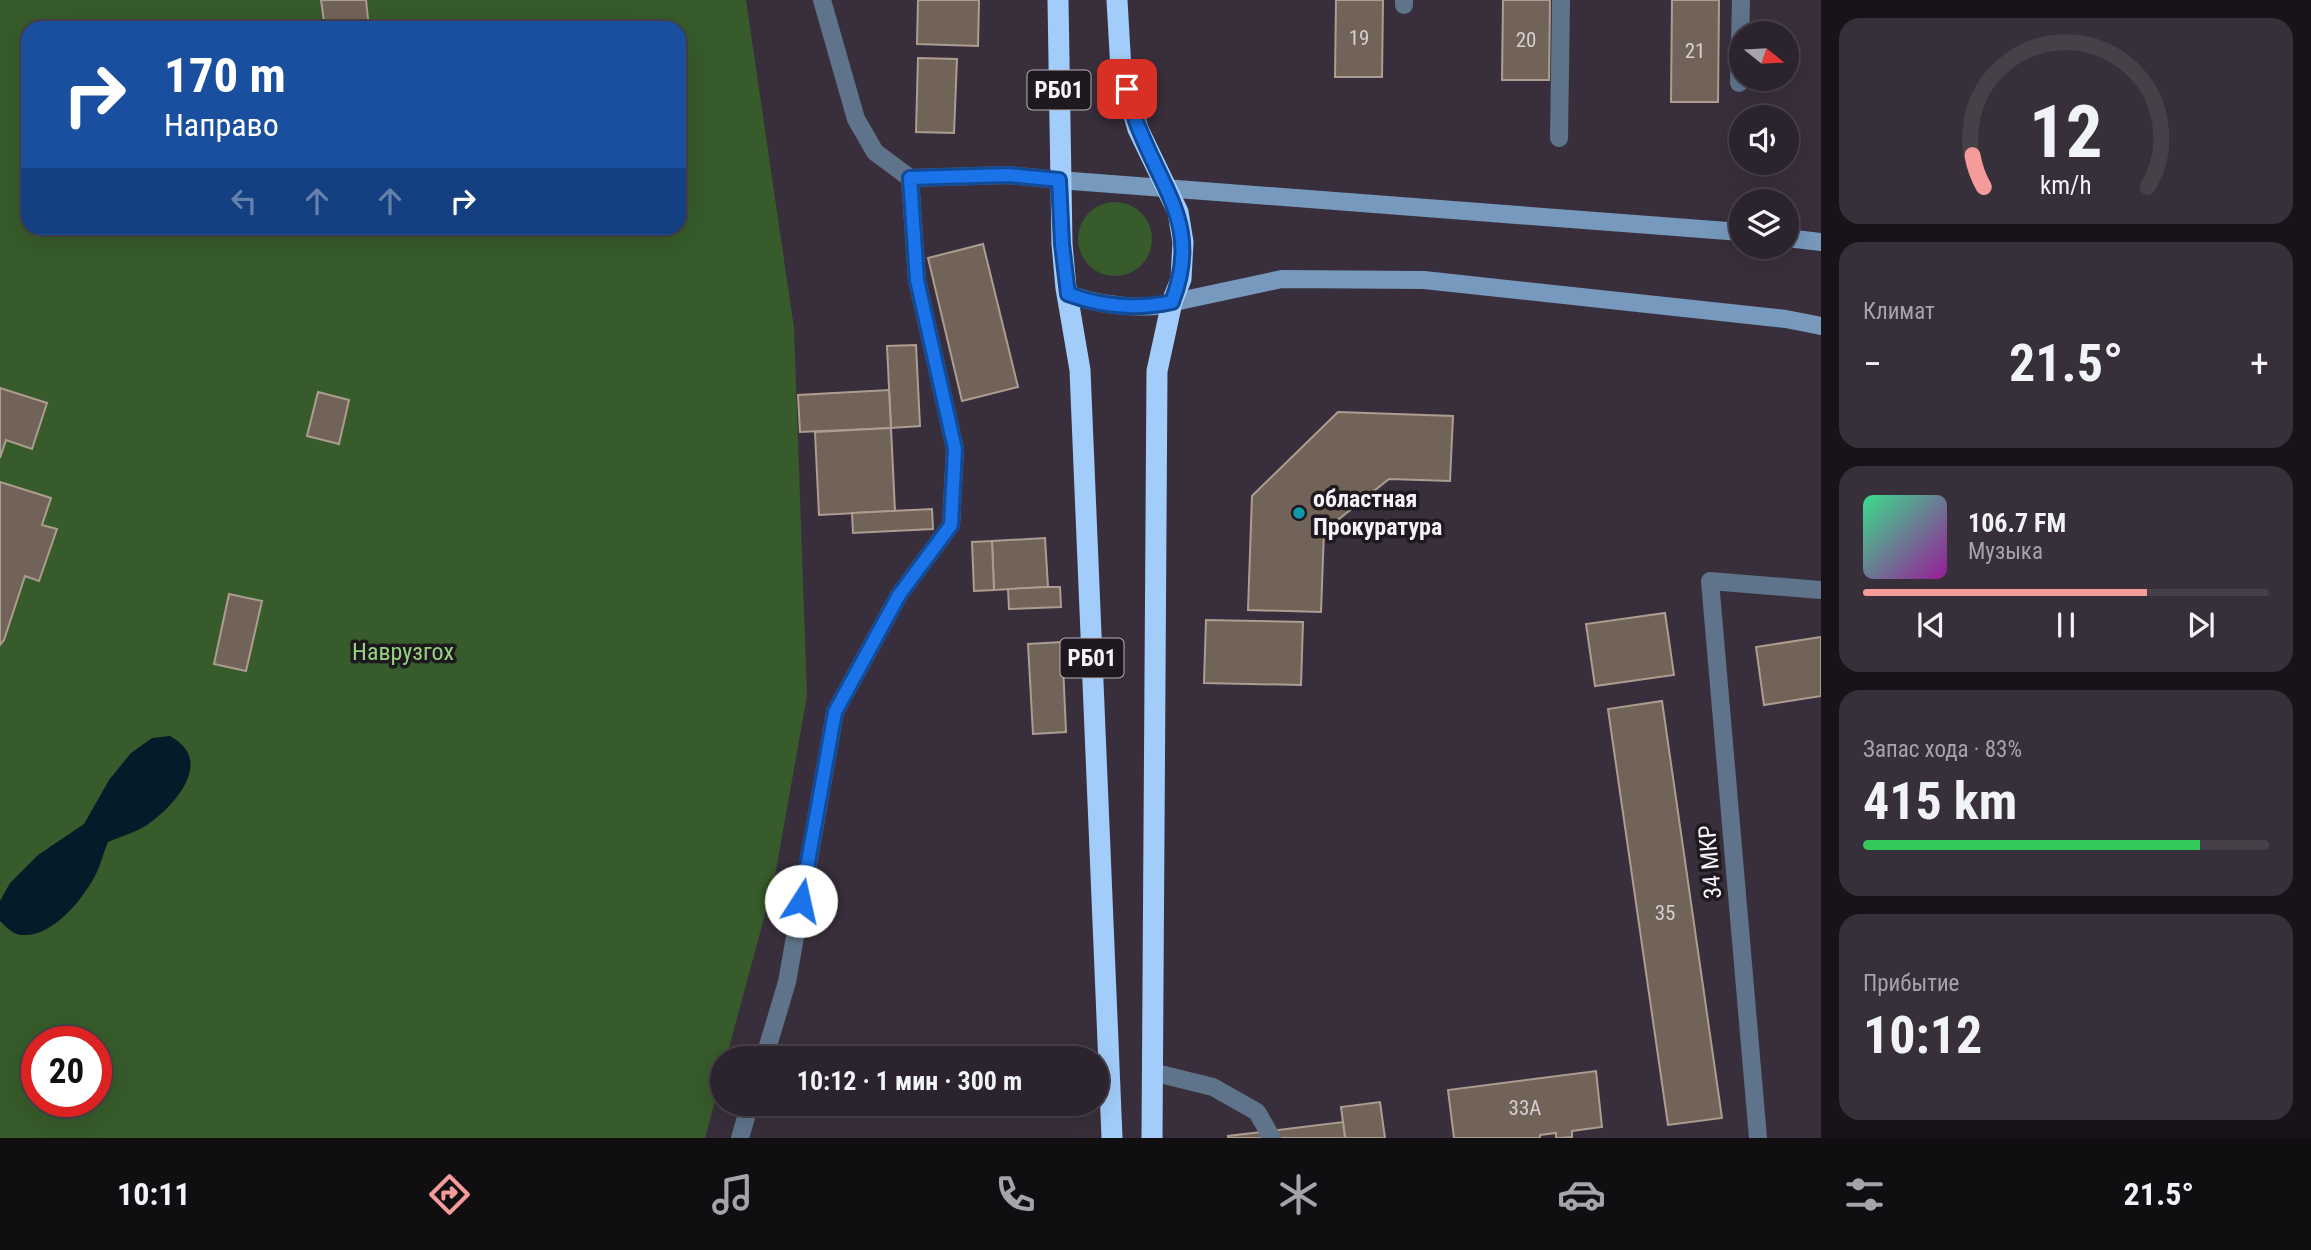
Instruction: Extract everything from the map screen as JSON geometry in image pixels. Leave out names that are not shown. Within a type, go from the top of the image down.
[{"type":"highway","name":"РБ01","points":[[1058,0],[1062,244],[1080,370],[1112,1138]]},
{"type":"highway","name":"РБ01","points":[[1117,0],[1121,70],[1139,129],[1178,212],[1183,242],[1181,279],[1172,302],[1157,371],[1152,1138]]},
{"type":"main road","points":[[1059,180],[1729,231]]},
{"type":"main road","points":[[1799,239],[1821,242]]},
{"type":"main road","points":[[1068,294],[1092,303],[1117,307],[1156,306],[1282,279],[1423,280],[1773,317],[1821,326]]},
{"type":"street","points":[[822,0],[856,119],[875,152],[910,178],[1008,175],[1059,180]]},
{"type":"street","points":[[1559,138],[1561,0]]},
{"type":"street","points":[[1740,21],[1741,0]]},
{"type":"street","points":[[768,1046],[787,982],[835,712],[899,595],[951,525],[955,449],[917,280],[910,178]]},
{"type":"street","name":"34 МКР","points":[[1758,1138],[1710,581],[1821,590]]},
{"type":"street","points":[[1152,1072],[1213,1087],[1257,1112],[1272,1138]]},
{"type":"street","points":[[740,1138],[746,1116]]},
{"type":"green space","name":"Наврузгох","points":[[0,0],[746,0],[794,328],[807,696],[774,881],[730,1046],[710,1046],[711,1116],[705,1138],[0,1138]]},
{"type":"green space","points":[[1115,202],[1129,205],[1141,213],[1149,225],[1152,239],[1149,253],[1141,265],[1129,273],[1115,276],[1101,273],[1089,265],[1081,253],[1078,239],[1081,225],[1089,213],[1101,205]]},
{"type":"water","points":[[170,736],[183,746],[189,757],[190,769],[186,782],[169,806],[147,825],[108,842],[94,878],[73,907],[55,924],[34,934],[19,935],[7,928],[0,921],[0,901],[10,883],[38,855],[84,824],[109,780],[131,753],[152,738]]},
{"type":"building","points":[[321,0],[366,0],[368,21],[324,21]]},
{"type":"building","points":[[918,0],[979,0],[978,46],[917,44]]},
{"type":"building","points":[[1336,0],[1383,0],[1382,77],[1335,77]]},
{"type":"building","points":[[1503,0],[1550,0],[1549,80],[1502,80]]},
{"type":"building","points":[[1672,0],[1719,0],[1718,102],[1671,102]]},
{"type":"building","points":[[918,58],[957,59],[954,133],[916,132]]},
{"type":"building","points":[[983,244],[1018,387],[962,401],[928,258]]},
{"type":"building","points":[[916,345],[920,426],[891,428],[887,346]]},
{"type":"building","points":[[0,388],[47,403],[32,449],[6,440],[0,458]]},
{"type":"building","points":[[889,390],[891,428],[800,432],[798,395]]},
{"type":"building","points":[[318,392],[349,400],[339,444],[307,436]]},
{"type":"building","name":"областная Прокуратура","points":[[1338,412],[1453,416],[1450,481],[1389,479],[1324,531],[1321,612],[1248,610],[1252,496]]},
{"type":"building","points":[[891,428],[895,511],[819,515],[815,432]]},
{"type":"building","points":[[0,482],[51,498],[42,525],[57,529],[39,581],[25,576],[0,645]]},
{"type":"building","points":[[932,509],[933,529],[853,533],[852,513]]},
{"type":"building","points":[[1045,538],[1048,587],[994,590],[992,541]]},
{"type":"building","points":[[992,541],[994,590],[974,591],[972,542]]},
{"type":"building","points":[[1060,587],[1061,607],[1009,609],[1008,589]]},
{"type":"building","points":[[229,594],[262,601],[246,671],[214,664]]},
{"type":"building","points":[[1665,613],[1674,675],[1595,686],[1586,624]]},
{"type":"building","points":[[1206,620],[1303,622],[1301,685],[1204,683]]},
{"type":"building","points":[[1821,637],[1821,696],[1764,705],[1756,647]]},
{"type":"building","points":[[1062,642],[1066,732],[1033,734],[1028,644]]},
{"type":"building","points":[[1662,701],[1722,1118],[1668,1125],[1608,709]]},
{"type":"building","points":[[1596,1071],[1602,1127],[1572,1131],[1572,1137],[1560,1138],[1556,1138],[1556,1133],[1540,1135],[1540,1138],[1454,1138],[1448,1090]]},
{"type":"building","points":[[1380,1102],[1385,1138],[1345,1138],[1341,1107]]},
{"type":"building","points":[[1343,1122],[1345,1138],[1228,1138],[1228,1136]]},
{"type":"place","name":"областная Прокуратура","points":[[1299,513]]},
{"type":"route","points":[[801,901],[835,712],[899,595],[951,525],[955,449],[917,280],[910,178],[1008,175],[1059,180],[1068,294],[1092,303],[1117,307],[1156,306],[1172,302],[1181,279],[1183,242],[1178,212],[1139,129],[1127,89]]}]
